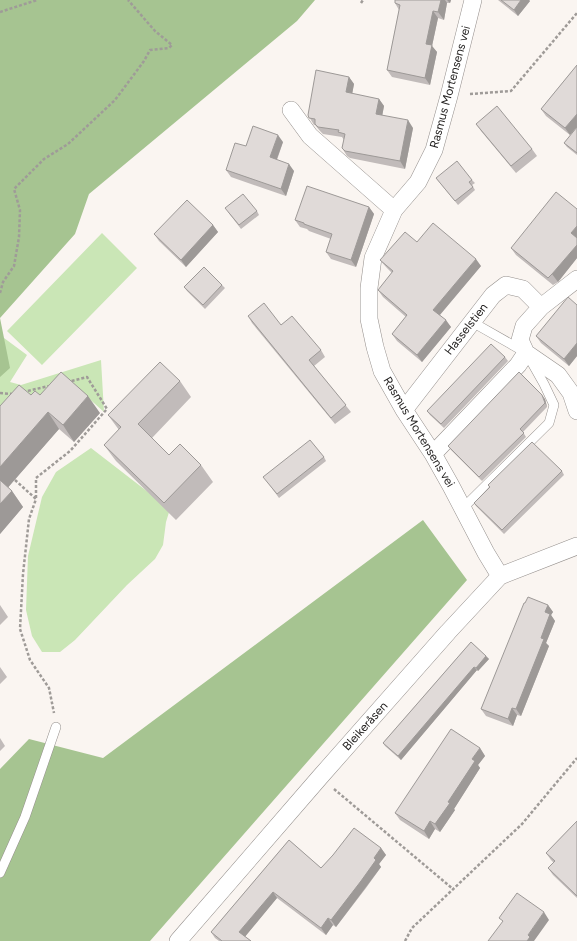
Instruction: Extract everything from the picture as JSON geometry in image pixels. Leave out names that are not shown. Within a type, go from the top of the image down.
[{"type":"street","name":"Rasmus Mortensens vei","points":[[473,0],[434,150],[418,182],[394,210],[373,258],[369,288],[369,319],[382,371],[404,410],[433,454],[500,576]]},
{"type":"street","points":[[291,110],[310,136],[394,210]]},
{"type":"street","points":[[577,279],[540,307],[524,326],[520,340],[526,354],[558,375],[571,393],[577,410]]},
{"type":"street","name":"Hasselstien","points":[[404,410],[493,295],[506,285],[524,289],[540,307]]},
{"type":"street","points":[[433,454],[518,365],[526,354]]},
{"type":"street","name":"Bleikeråsen","points":[[178,941],[320,777],[448,632],[500,576],[577,546]]},
{"type":"lane","points":[[463,508],[549,423],[554,405],[544,384],[526,354],[472,322]]},
{"type":"lane","points":[[0,873],[25,817],[56,727]]},
{"type":"path","points":[[0,12],[37,0]]},
{"type":"path","points":[[0,293],[3,282],[14,266],[19,237],[20,210],[14,189],[44,159],[68,144],[115,100],[144,61],[150,50],[169,48],[172,45],[155,31],[128,0]]},
{"type":"path","points":[[449,96],[511,90],[577,13]]},
{"type":"path","points":[[56,727],[49,688],[30,660],[20,630],[22,574],[29,519],[36,499],[36,478],[70,452],[107,409],[87,378],[64,383]]},
{"type":"path","points":[[0,393],[11,395],[56,384]]},
{"type":"path","points":[[15,480],[36,499]]},
{"type":"path","points":[[406,941],[412,928],[522,824],[577,758]]},
{"type":"path","points":[[320,777],[453,889]]},
{"type":"green space","points":[[0,0],[315,0],[297,21],[89,194],[75,234],[0,318]]},
{"type":"green space","points":[[102,233],[137,268],[42,365],[7,331]]},
{"type":"green space","points":[[0,318],[10,368],[0,377]]},
{"type":"green space","points":[[4,338],[27,355],[10,382],[21,385],[101,360],[104,412],[75,386],[0,441],[0,344]]},
{"type":"green space","points":[[91,448],[170,509],[166,522],[163,545],[155,559],[127,585],[75,640],[60,652],[42,652],[32,636],[26,610],[28,556],[42,497],[56,472]]},
{"type":"green space","points":[[423,520],[467,580],[150,941],[0,941],[0,769],[29,739],[103,758]]},
{"type":"building","points":[[395,0],[441,0],[438,12],[433,11],[426,44],[432,45],[425,78],[387,70],[400,5],[395,3]]},
{"type":"building","points":[[501,0],[521,0],[514,10]]},
{"type":"building","points":[[577,65],[577,114],[565,128],[541,109]]},
{"type":"building","points":[[316,70],[349,77],[346,92],[379,99],[376,114],[408,120],[400,161],[345,151],[342,148],[345,134],[338,132],[339,130],[318,127],[315,124],[315,119],[309,118],[308,115]]},
{"type":"building","points":[[497,106],[532,149],[511,166],[476,124]]},
{"type":"building","points":[[253,126],[278,135],[270,157],[289,164],[281,189],[226,170],[235,143],[246,146]]},
{"type":"building","points":[[577,127],[577,153],[564,143]]},
{"type":"building","points":[[457,161],[472,180],[469,182],[473,187],[455,201],[436,178]]},
{"type":"building","points":[[307,186],[369,207],[351,260],[326,252],[332,234],[295,220]]},
{"type":"building","points":[[556,192],[577,209],[577,226],[571,233],[577,238],[577,245],[548,278],[511,248]]},
{"type":"building","points":[[243,194],[257,211],[239,225],[225,208]]},
{"type":"building","points":[[187,200],[213,225],[181,260],[154,234]]},
{"type":"building","points":[[433,223],[476,259],[433,310],[446,320],[417,355],[392,334],[407,315],[378,290],[393,271],[380,260],[405,232],[417,242]]},
{"type":"building","points":[[204,267],[222,285],[203,305],[184,287]]},
{"type":"building","points":[[568,297],[577,305],[577,343],[564,359],[536,336]]},
{"type":"building","points":[[264,303],[281,325],[292,316],[321,350],[309,360],[346,405],[331,418],[248,316]]},
{"type":"building","points":[[491,344],[505,357],[441,424],[427,411]]},
{"type":"building","points":[[160,362],[180,381],[138,424],[169,455],[180,444],[201,465],[164,503],[104,445],[121,427],[108,415]]},
{"type":"building","points":[[61,372],[88,396],[63,425],[48,412],[0,467],[0,406],[19,385],[31,395],[35,391],[40,395]]},
{"type":"building","points":[[519,372],[542,395],[545,403],[520,429],[524,433],[479,477],[448,446]]},
{"type":"building","points":[[310,440],[324,457],[277,494],[263,477]]},
{"type":"building","points":[[532,442],[562,471],[502,530],[474,503],[490,487],[488,485]]},
{"type":"building","points":[[0,480],[12,491],[0,504]]},
{"type":"building","points":[[528,597],[548,605],[545,612],[550,614],[541,638],[544,639],[516,709],[512,708],[508,719],[481,709],[524,603]]},
{"type":"building","points":[[471,642],[486,656],[476,668],[474,667],[398,756],[383,743]]},
{"type":"building","points":[[451,729],[480,748],[472,759],[475,761],[448,802],[450,803],[435,824],[430,821],[424,831],[395,813]]},
{"type":"building","points":[[577,821],[577,896],[548,868],[555,861],[546,853]]},
{"type":"building","points":[[354,828],[381,848],[374,858],[376,860],[361,881],[331,920],[328,918],[321,928],[273,892],[239,932],[251,941],[222,941],[211,932],[289,840],[321,868]]},
{"type":"building","points":[[517,893],[544,912],[528,935],[530,937],[527,941],[488,941],[503,921],[499,918]]}]
